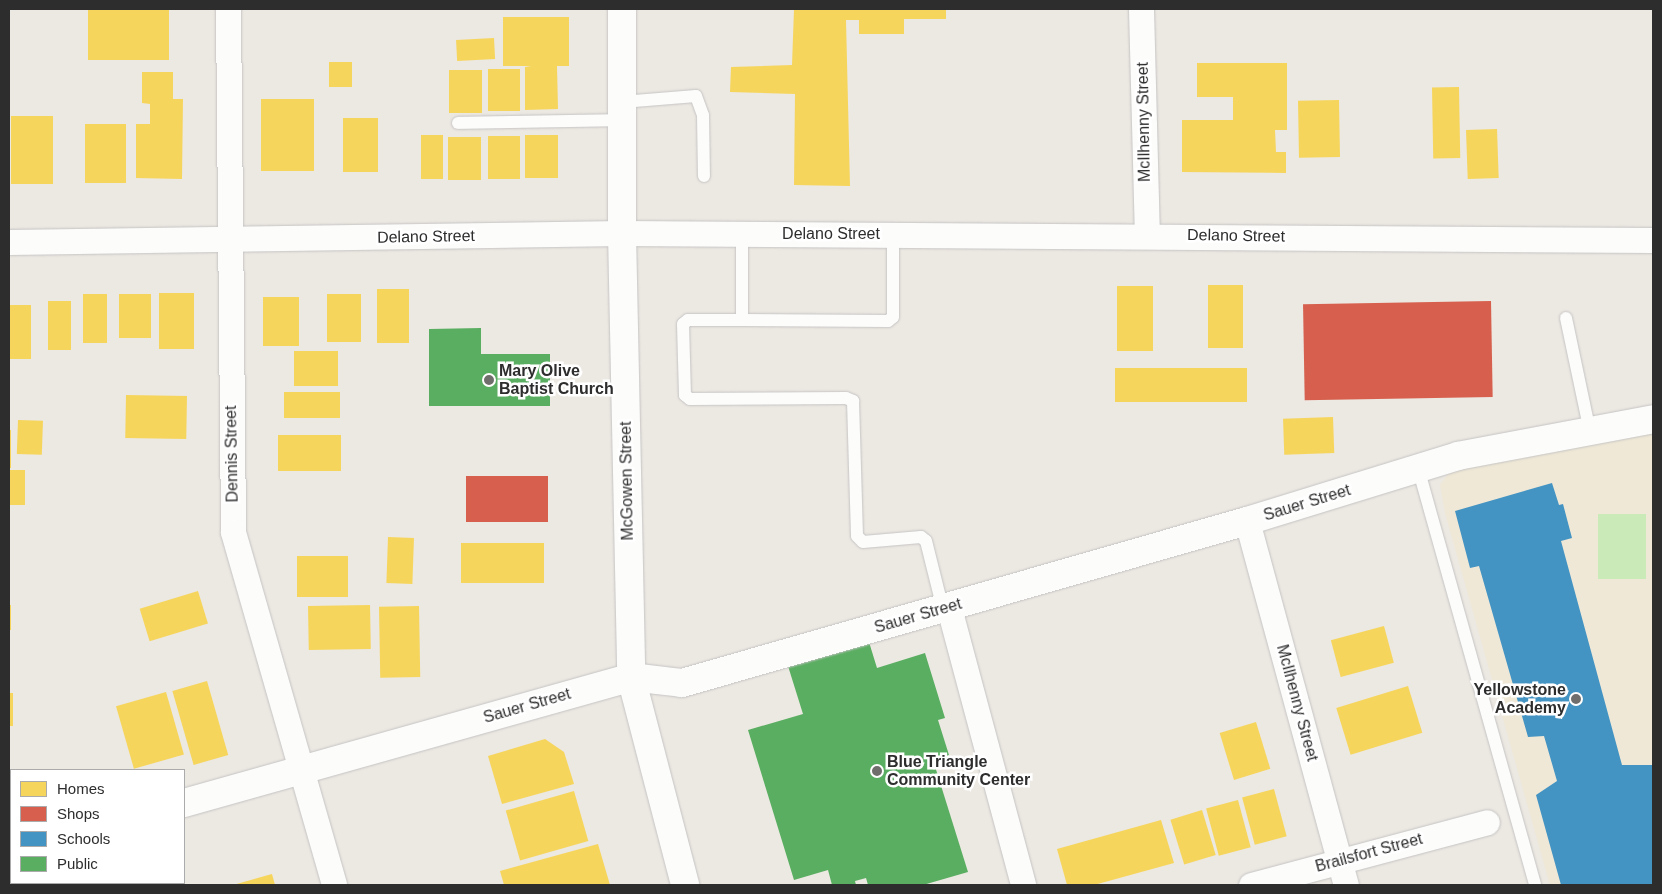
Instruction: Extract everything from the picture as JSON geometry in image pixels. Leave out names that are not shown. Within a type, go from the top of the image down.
[{"type":"street","name":"Dennis Street","points":[[228,9],[228,241],[233,532],[303,769],[334,885]]},
{"type":"street","name":"McGowen Street","points":[[622,9],[622,233],[631,677],[685,885]]},
{"type":"street","name":"McIlhenny Street","points":[[1141,9],[1147,235]]},
{"type":"street","name":"Delano Street","points":[[9,242],[228,241],[622,233],[1147,235],[1653,240]]},
{"type":"street","name":"Sauer Street","points":[[185,803],[631,677],[682,683],[1247,522],[1458,456],[1590,432],[1653,418]]},
{"type":"street","name":"McIlhenny Street","points":[[1247,522],[1346,885]]},
{"type":"street","points":[[946,609],[1024,885]]},
{"type":"street","name":"Brailsfort Street","points":[[1251,885],[1487,822]]},
{"type":"lane","points":[[458,123],[622,111],[696,96],[703,115],[704,176]]},
{"type":"lane","points":[[742,233],[742,320]]},
{"type":"lane","points":[[893,234],[893,317],[888,321],[688,320],[683,324],[685,395],[690,399],[846,398],[853,401],[857,536],[862,542],[921,537],[926,542],[946,609]]},
{"type":"lane","points":[[1566,318],[1590,432]]},
{"type":"lane","points":[[1418,468],[1535,885]]},
{"type":"shaded area","name":"Yellowstone Academy","points":[[1653,428],[1653,885],[1550,885],[1445,513],[1440,485],[1453,468]]},
{"type":"green space","points":[[1598,514],[1646,514],[1646,579],[1598,579]]},
{"type":"building: Homes","points":[[88,9],[169,9],[169,60],[88,60]]},
{"type":"building: Homes","points":[[794,9],[946,9],[946,19],[904,19],[904,34],[859,34],[859,20],[846,20],[850,186],[794,185],[795,94],[730,92],[731,67],[792,65]]},
{"type":"building: Homes","points":[[503,17],[569,17],[569,66],[557,66],[558,109],[525,110],[525,67],[531,66],[503,66]]},
{"type":"building: Homes","points":[[494,38],[495,59],[457,61],[456,40]]},
{"type":"building: Homes","points":[[329,62],[352,62],[352,87],[329,87]]},
{"type":"building: Homes","points":[[1197,63],[1287,63],[1287,130],[1275,130],[1276,152],[1286,152],[1286,173],[1182,172],[1182,120],[1233,120],[1233,97],[1197,97]]},
{"type":"building: Homes","points":[[488,69],[520,69],[520,111],[488,111]]},
{"type":"building: Homes","points":[[449,70],[482,70],[482,113],[449,113]]},
{"type":"building: Homes","points":[[142,72],[173,72],[173,99],[183,99],[182,179],[136,178],[136,124],[150,124],[150,104],[142,103]]},
{"type":"building: Homes","points":[[1432,87],[1459,87],[1460,158],[1433,158]]},
{"type":"building: Homes","points":[[261,99],[314,99],[314,171],[261,171]]},
{"type":"building: Homes","points":[[1339,100],[1340,157],[1299,158],[1298,101]]},
{"type":"building: Homes","points":[[11,116],[53,116],[53,184],[11,184]]},
{"type":"building: Homes","points":[[343,118],[378,118],[378,172],[343,172]]},
{"type":"building: Homes","points":[[85,124],[126,124],[126,183],[85,183]]},
{"type":"building: Homes","points":[[1497,129],[1499,178],[1468,179],[1466,130]]},
{"type":"building: Homes","points":[[421,135],[443,135],[443,179],[421,179]]},
{"type":"building: Homes","points":[[525,135],[558,135],[558,178],[525,178]]},
{"type":"building: Homes","points":[[488,136],[520,136],[520,179],[488,179]]},
{"type":"building: Homes","points":[[448,137],[481,137],[481,180],[448,180]]},
{"type":"building: Homes","points":[[1208,285],[1243,285],[1243,348],[1208,348]]},
{"type":"building: Homes","points":[[1117,286],[1153,286],[1153,351],[1117,351]]},
{"type":"building: Homes","points":[[377,289],[409,289],[409,343],[377,343]]},
{"type":"building: Homes","points":[[159,293],[194,293],[194,349],[159,349]]},
{"type":"building: Homes","points":[[83,294],[107,294],[107,343],[83,343]]},
{"type":"building: Homes","points":[[119,294],[151,294],[151,338],[119,338]]},
{"type":"building: Homes","points":[[327,294],[361,294],[361,342],[327,342]]},
{"type":"building: Homes","points":[[263,297],[299,297],[299,346],[263,346]]},
{"type":"building: Homes","points":[[48,301],[71,301],[71,350],[48,350]]},
{"type":"building: Homes","points":[[9,305],[31,305],[31,359],[9,359]]},
{"type":"building: Homes","points":[[294,351],[338,351],[338,386],[294,386]]},
{"type":"building: Homes","points":[[1115,368],[1247,368],[1247,402],[1115,402]]},
{"type":"building: Homes","points":[[284,392],[340,392],[340,418],[284,418]]},
{"type":"building: Homes","points":[[126,395],[187,396],[186,439],[125,438]]},
{"type":"building: Homes","points":[[1333,417],[1334,453],[1284,455],[1283,419]]},
{"type":"building: Homes","points":[[18,420],[43,421],[42,455],[17,454]]},
{"type":"building: Homes","points":[[9,430],[11,430],[11,468],[9,468]]},
{"type":"building: Homes","points":[[278,435],[341,435],[341,471],[278,471]]},
{"type":"building: Homes","points":[[9,470],[25,470],[25,505],[9,505]]},
{"type":"building: Homes","points":[[388,537],[414,538],[412,584],[386,583]]},
{"type":"building: Homes","points":[[461,543],[544,543],[544,583],[461,583]]},
{"type":"building: Homes","points":[[297,556],[348,556],[348,597],[297,597]]},
{"type":"building: Homes","points":[[198,591],[208,624],[150,641],[140,609]]},
{"type":"building: Homes","points":[[9,605],[11,605],[11,630],[9,630]]},
{"type":"building: Homes","points":[[370,605],[371,649],[309,650],[308,606]]},
{"type":"building: Homes","points":[[419,606],[420,677],[380,678],[379,607]]},
{"type":"building: Homes","points":[[1384,626],[1394,663],[1341,677],[1331,640]]},
{"type":"building: Homes","points":[[207,681],[228,755],[194,765],[172,691]]},
{"type":"building: Homes","points":[[1408,686],[1422,733],[1351,755],[1336,708]]},
{"type":"building: Homes","points":[[166,692],[184,754],[134,769],[116,706]]},
{"type":"building: Homes","points":[[9,693],[13,693],[13,726],[9,726]]},
{"type":"building: Homes","points":[[1256,722],[1270,769],[1234,780],[1220,733]]},
{"type":"building: Homes","points":[[545,739],[564,752],[574,784],[502,804],[488,756]]},
{"type":"building: Homes","points":[[1274,789],[1287,836],[1255,845],[1242,798]]},
{"type":"building: Homes","points":[[574,791],[588,841],[520,861],[506,811]]},
{"type":"building: Homes","points":[[1238,800],[1251,847],[1219,856],[1206,809]]},
{"type":"building: Homes","points":[[1202,810],[1216,855],[1184,865],[1170,820]]},
{"type":"building: Homes","points":[[1161,820],[1174,863],[1094,885],[1067,885],[1057,849]]},
{"type":"building: Homes","points":[[598,844],[610,885],[504,885],[500,871]]},
{"type":"building: Homes","points":[[272,874],[275,885],[233,885]]},
{"type":"building: Shops","points":[[1491,301],[1493,397],[1305,400],[1303,304]]},
{"type":"building: Shops","points":[[466,476],[548,476],[548,522],[466,522]]},
{"type":"building: Schools","points":[[1552,483],[1559,505],[1563,504],[1572,538],[1561,541],[1622,765],[1653,765],[1653,885],[1561,885],[1536,795],[1557,781],[1544,736],[1528,737],[1479,566],[1470,568],[1455,511]]},
{"type":"building: Public","name":"Mary Olive Baptist Church","points":[[481,328],[481,354],[550,354],[550,406],[429,406],[429,329]]},
{"type":"building: Public","points":[[869,642],[877,668],[925,653],[945,718],[938,720],[949,755],[933,760],[968,872],[923,885],[868,885],[866,878],[855,881],[856,885],[832,885],[828,870],[794,880],[748,730],[803,714],[788,666]]},
{"type":"place","name":"Mary Olive Baptist Church","points":[[489,380]]},
{"type":"place","name":"Yellowstone Academy","points":[[1576,699]]},
{"type":"place","name":"Blue Triangle Community Center","points":[[877,771]]}]
